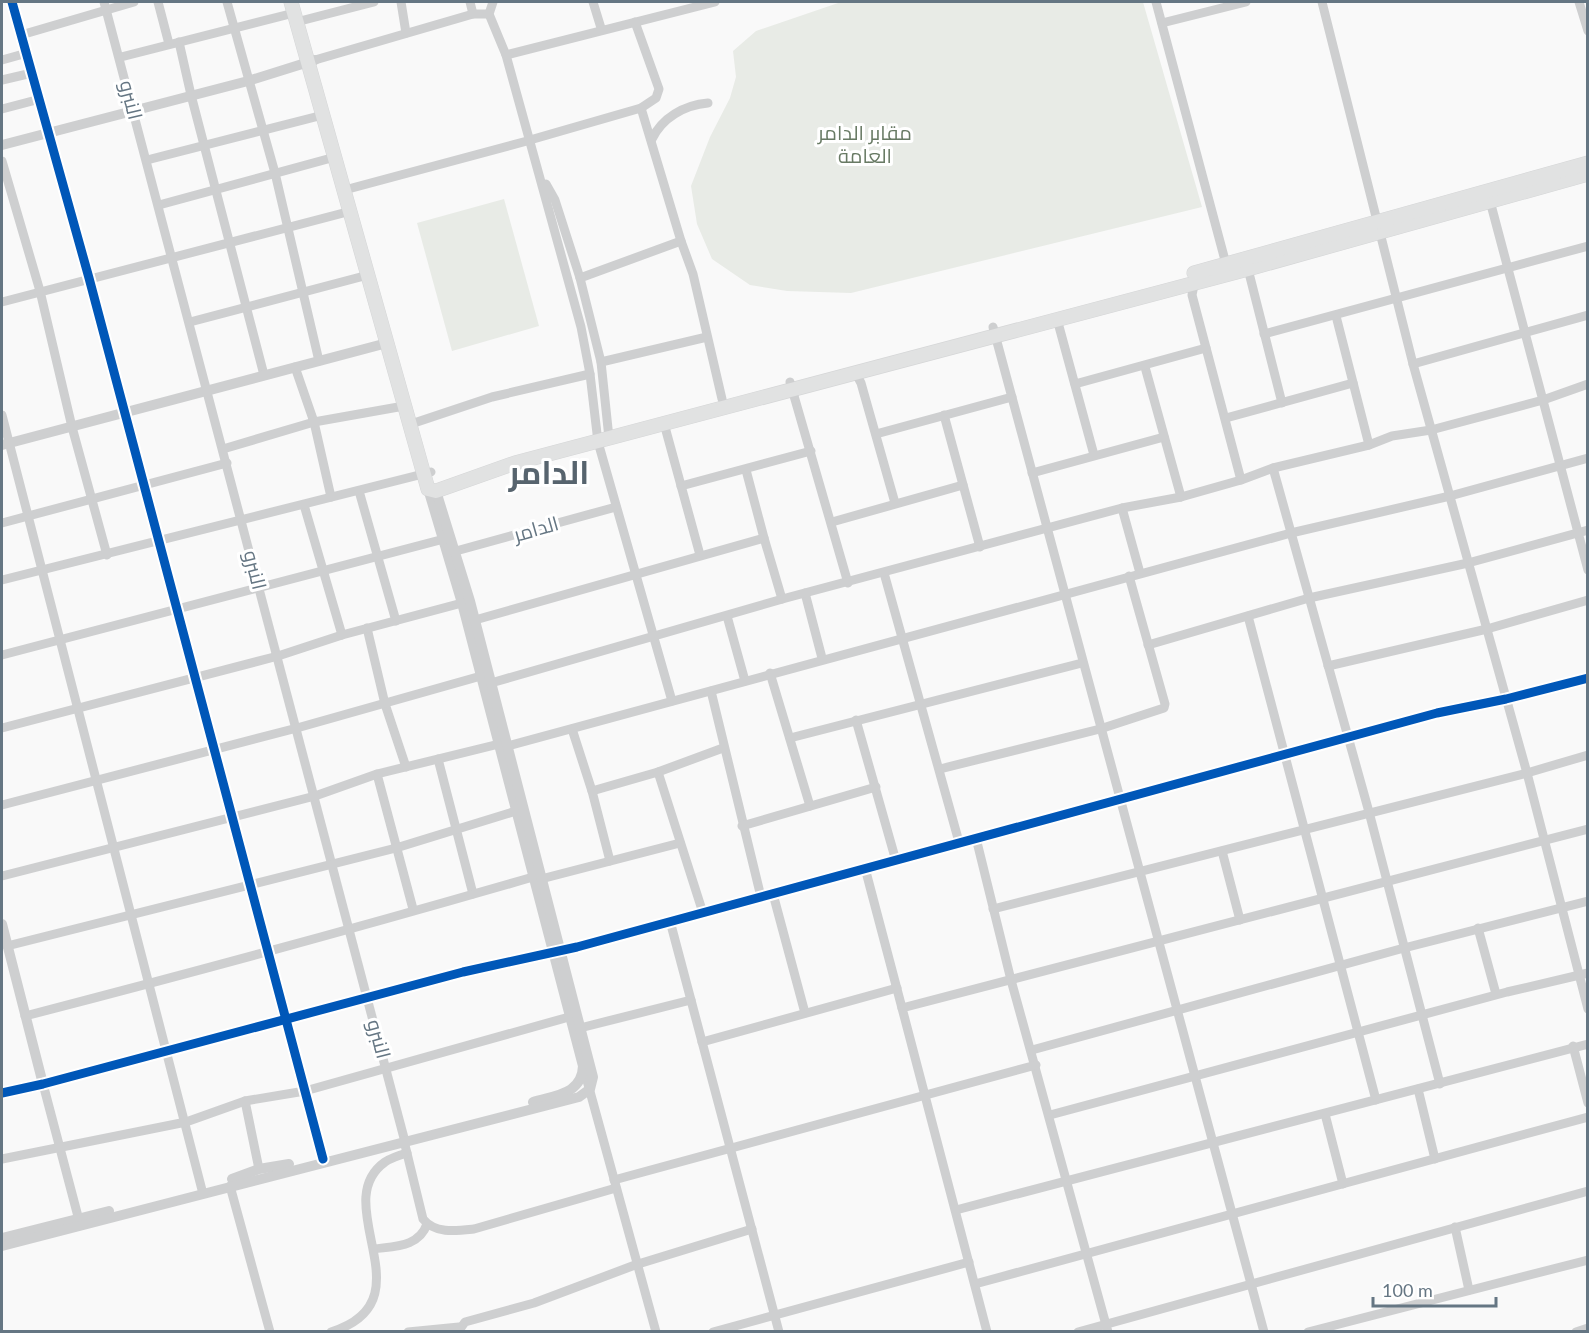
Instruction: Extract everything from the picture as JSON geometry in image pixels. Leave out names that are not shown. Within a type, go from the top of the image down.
[{"type":"main road","points":[[297,9],[352,188],[417,422],[430,481]]},
{"type":"main road","points":[[312,61],[323,115],[404,406],[430,481]]},
{"type":"main road","points":[[603,436],[661,424],[791,386],[1195,277],[1248,269],[1587,163]]},
{"type":"main road","points":[[430,481],[515,463],[722,399],[855,372],[994,331],[1057,319],[1195,277],[1226,264],[1490,201],[1587,174]]},
{"type":"street","points":[[12,2],[89,278],[323,1159]]},
{"type":"street","points":[[21,35],[106,6],[134,2]]},
{"type":"street","points":[[158,2],[169,44]]},
{"type":"street","points":[[227,2],[275,173],[319,361]]},
{"type":"street","points":[[121,57],[235,28],[297,9],[374,2]]},
{"type":"street","points":[[401,2],[406,33]]},
{"type":"street","points":[[470,2],[473,14]]},
{"type":"street","points":[[493,2],[489,14],[506,55],[522,109],[581,327],[616,507],[672,701]]},
{"type":"street","points":[[593,2],[601,28]]},
{"type":"street","points":[[506,55],[601,28],[715,2]]},
{"type":"street","points":[[1156,2],[1226,264]]},
{"type":"street","points":[[1161,23],[1245,2]]},
{"type":"street","points":[[1322,2],[1413,364],[1527,773],[1560,910],[1583,974],[1587,1009]]},
{"type":"street","points":[[1579,2],[1587,30]]},
{"type":"street","name":"النبرو","points":[[106,6],[387,1066],[423,1219],[427,1224]]},
{"type":"street","points":[[2,145],[248,81],[473,14],[489,14]]},
{"type":"street","points":[[352,188],[641,108],[656,98],[659,93],[635,22]]},
{"type":"street","points":[[179,42],[264,375]]},
{"type":"street","points":[[2,60],[27,53]]},
{"type":"street","points":[[2,80],[32,73]]},
{"type":"street","points":[[2,110],[40,99]]},
{"type":"street","points":[[652,139],[658,128],[670,117],[691,106],[708,103]]},
{"type":"street","points":[[641,108],[693,274],[722,399]]},
{"type":"street","points":[[147,160],[323,115]]},
{"type":"street","points":[[159,205],[335,157]]},
{"type":"street","points":[[2,161],[40,291],[72,427],[107,555]]},
{"type":"street","points":[[539,171],[555,200],[580,278],[601,362],[603,436]]},
{"type":"street","points":[[1490,201],[1587,570]]},
{"type":"street","points":[[2,302],[351,211]]},
{"type":"street","points":[[580,278],[681,241]]},
{"type":"street","points":[[1264,334],[1587,246]]},
{"type":"street","points":[[1248,269],[1282,403]]},
{"type":"street","points":[[190,322],[368,275]]},
{"type":"street","points":[[1195,277],[1192,296],[1241,480]]},
{"type":"street","points":[[1413,364],[1587,315]]},
{"type":"street","points":[[1336,316],[1369,445]]},
{"type":"street","points":[[1057,319],[1094,455]]},
{"type":"street","points":[[994,331],[1138,873],[1264,1332]]},
{"type":"street","points":[[601,362],[706,337]]},
{"type":"street","points":[[5,444],[387,344]]},
{"type":"street","points":[[1075,384],[1145,367],[1206,348]]},
{"type":"street","points":[[295,367],[314,422],[331,497]]},
{"type":"street","points":[[1145,367],[1180,496]]},
{"type":"street","points":[[855,372],[876,434],[895,504]]},
{"type":"street","points":[[417,422],[492,397],[590,374]]},
{"type":"street","points":[[1226,418],[1353,383]]},
{"type":"street","points":[[491,684],[782,599],[1122,508],[1241,480],[1272,468],[1369,445],[1392,436],[1431,430],[1543,400],[1587,384]]},
{"type":"street","points":[[791,386],[848,583]]},
{"type":"street","points":[[876,434],[1012,397]]},
{"type":"street","points":[[223,449],[314,422],[404,406]]},
{"type":"street","points":[[2,415],[5,444],[28,516],[77,708],[98,780],[202,1190]]},
{"type":"street","points":[[944,415],[980,547]]},
{"type":"street","points":[[661,424],[700,555]]},
{"type":"street","points":[[1032,473],[1164,437]]},
{"type":"street","points":[[681,486],[811,451]]},
{"type":"street","points":[[2,876],[315,796],[377,774],[572,729],[822,658],[1128,576],[1291,533],[1450,496],[1587,458]]},
{"type":"street","points":[[2,523],[227,463]]},
{"type":"street","points":[[1272,468],[1369,812],[1440,1084]]},
{"type":"street","points":[[746,470],[782,599]]},
{"type":"street","points":[[2,580],[331,497],[430,481]]},
{"type":"street","points":[[430,481],[481,675],[503,745],[556,952],[569,1017],[656,1332]]},
{"type":"street","points":[[430,481],[456,551],[475,620],[491,684],[516,811],[537,878]]},
{"type":"street","points":[[832,522],[963,485]]},
{"type":"street","points":[[359,491],[396,621]]},
{"type":"street","points":[[304,505],[321,570],[342,635]]},
{"type":"street","name":"الدامر","points":[[456,551],[616,507]]},
{"type":"street","points":[[1122,508],[1140,573]]},
{"type":"street","points":[[1148,645],[1309,598],[1468,563],[1587,530]]},
{"type":"street","points":[[475,620],[634,573],[764,538]]},
{"type":"street","points":[[2,655],[444,539]]},
{"type":"street","points":[[884,573],[959,842]]},
{"type":"street","points":[[940,769],[1100,729],[1164,708],[1165,704],[1128,576]]},
{"type":"street","points":[[805,593],[822,658]]},
{"type":"street","points":[[1328,666],[1487,629],[1587,600]]},
{"type":"street","points":[[2,728],[278,656],[342,635],[462,603]]},
{"type":"street","points":[[727,616],[745,681]]},
{"type":"street","points":[[1248,616],[1376,1100]]},
{"type":"street","points":[[368,628],[384,704],[406,767]]},
{"type":"street","points":[[790,738],[1082,663]]},
{"type":"street","points":[[770,674],[810,806]]},
{"type":"street","points":[[2,806],[297,728],[481,675]]},
{"type":"street","points":[[2,1093],[368,999],[463,972],[556,952],[1437,713],[1506,699],[1587,678]]},
{"type":"street","points":[[711,691],[761,897]]},
{"type":"street","points":[[856,720],[896,861]]},
{"type":"street","points":[[572,729],[592,791],[610,861]]},
{"type":"street","points":[[592,791],[658,772],[723,748]]},
{"type":"street","points":[[993,909],[1527,773],[1587,755]]},
{"type":"street","points":[[438,759],[459,830],[474,894]]},
{"type":"street","points":[[658,772],[703,913]]},
{"type":"street","points":[[377,774],[413,909]]},
{"type":"street","points":[[742,826],[876,787]]},
{"type":"street","points":[[7,946],[332,862],[396,848],[516,811]]},
{"type":"street","points":[[902,1008],[1587,829]]},
{"type":"street","points":[[976,838],[1011,980],[1107,1328]]},
{"type":"street","points":[[25,1016],[350,931],[413,909],[680,843]]},
{"type":"street","points":[[1222,851],[1240,920]]},
{"type":"street","points":[[866,868],[987,1332]]},
{"type":"street","points":[[773,894],[805,1013]]},
{"type":"street","points":[[1032,1050],[1478,928],[1560,910],[1587,901]]},
{"type":"street","points":[[670,921],[779,1332]]},
{"type":"street","points":[[2,924],[7,946],[6,960],[25,1016],[79,1222]]},
{"type":"street","points":[[1478,928],[1496,994]]},
{"type":"street","points":[[2,1238],[79,1222],[405,1144],[579,1097],[590,1089],[593,1077],[556,952]]},
{"type":"street","points":[[1050,1115],[1496,994],[1583,974]]},
{"type":"street","points":[[702,1042],[897,988]]},
{"type":"street","points":[[580,1028],[691,1000]]},
{"type":"street","points":[[2,1159],[186,1122],[245,1101],[305,1091],[387,1066],[569,1017]]},
{"type":"street","points":[[956,1210],[1587,1044]]},
{"type":"street","points":[[1573,1046],[1587,1103]]},
{"type":"street","points":[[374,1249],[406,1244],[418,1239],[427,1224],[451,1231],[474,1229],[731,1149],[1036,1065]]},
{"type":"street","points":[[2,1246],[79,1222],[202,1190],[259,1169],[405,1144],[568,1092],[580,1081],[583,1066]]},
{"type":"street","points":[[1418,1089],[1435,1159]]},
{"type":"street","points":[[245,1101],[259,1169]]},
{"type":"street","points":[[1325,1114],[1342,1185]]},
{"type":"street","points":[[975,1284],[1587,1117]]},
{"type":"street","points":[[331,1332],[346,1327],[362,1317],[371,1306],[377,1290],[374,1249],[366,1203],[370,1184],[386,1161],[405,1144]]},
{"type":"street","points":[[230,1186],[270,1332]]},
{"type":"street","points":[[1078,1332],[1107,1328],[1250,1285],[1587,1191]]},
{"type":"street","points":[[1455,1227],[1469,1290]]},
{"type":"street","points":[[408,1332],[458,1329],[465,1322],[534,1303],[636,1265],[752,1229]]},
{"type":"street","points":[[1308,1332],[1587,1260]]},
{"type":"street","points":[[713,1332],[969,1262]]},
{"type":"street","points":[[1576,1332],[1587,1328]]},
{"type":"green space","name":"مقابر الدامر العامة","points":[[841,2],[1143,2],[1202,207],[851,293],[787,291],[750,285],[712,259],[697,224],[691,186],[710,137],[730,98],[736,77],[733,51],[756,31]]},
{"type":"green space","points":[[504,199],[539,326],[452,351],[417,223]]},
{"type":"cycle path","points":[[12,2],[89,278],[323,1159]]},
{"type":"cycle path","points":[[2,1093],[463,972],[577,947],[1437,713],[1506,699],[1588,678]]},
{"type":"district","name":"الدامر","points":[[549,473]]}]
